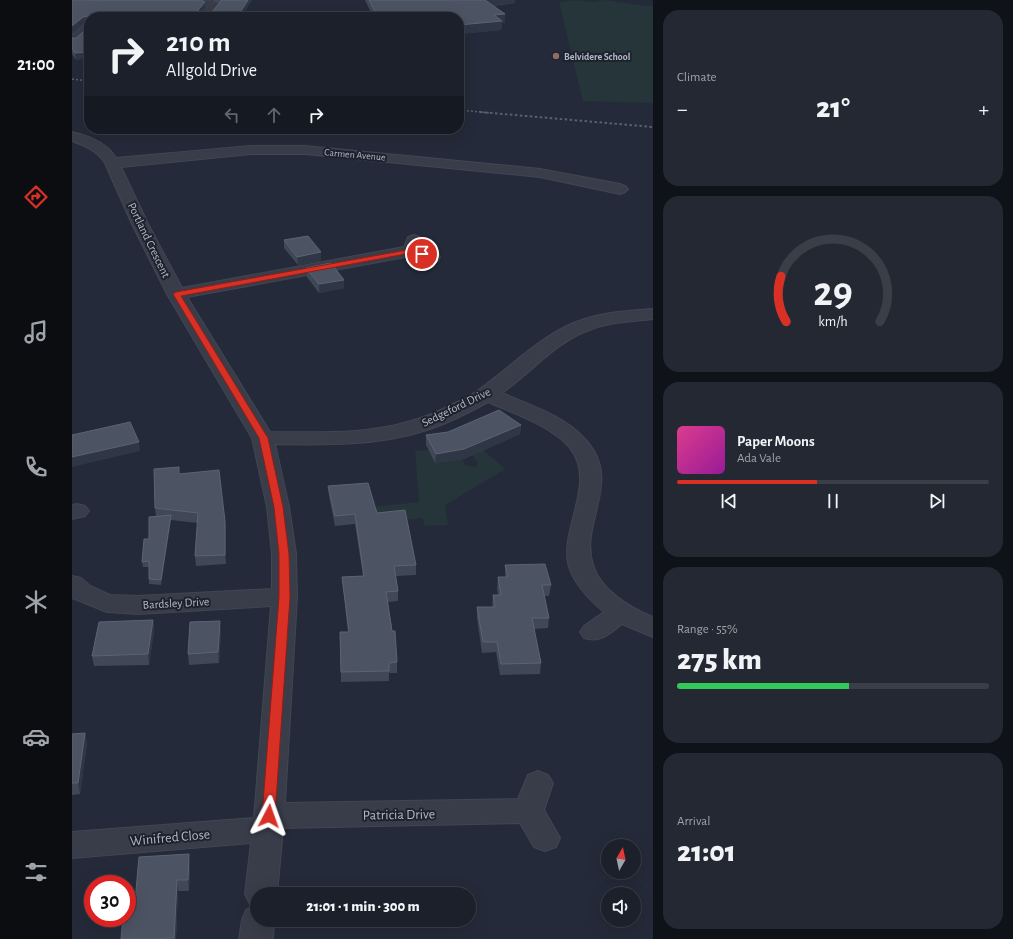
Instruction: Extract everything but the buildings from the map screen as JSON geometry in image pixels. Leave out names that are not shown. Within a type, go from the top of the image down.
[{"type":"street","points":[[200,0],[218,3]]},
{"type":"street","points":[[210,12],[218,3]]},
{"type":"street","points":[[76,43],[84,33]]},
{"type":"street","name":"Portland Crescent","points":[[72,136],[94,145],[105,152],[112,163],[140,224],[176,294],[263,438],[278,507],[284,554],[284,597],[268,822],[262,887]]},
{"type":"street","name":"Carmen Avenue","points":[[112,163],[251,150],[305,150],[540,173],[592,187],[620,189]]},
{"type":"street","points":[[176,294],[413,246],[432,258]]},
{"type":"street","name":"Sedgeford Drive","points":[[263,438],[343,438],[381,434],[412,428],[439,418],[486,394],[564,336],[583,326],[608,318],[653,314]]},
{"type":"street","points":[[486,394],[560,429],[578,443],[587,458],[591,477],[590,493],[578,543],[580,564],[591,584],[610,604],[621,612],[653,628]]},
{"type":"street","name":"Bardsley Drive","points":[[72,584],[82,592],[107,603],[138,605],[284,597]]},
{"type":"street","points":[[593,632],[621,612]]},
{"type":"street","points":[[538,783],[529,811],[545,838]]},
{"type":"street","name":"Patricia Drive","points":[[268,822],[529,811]]},
{"type":"street","name":"Winifred Close","points":[[72,845],[268,822]]},
{"type":"street","points":[[256,939],[257,927]]},
{"type":"shaded area","points":[[576,0],[593,2],[604,0],[653,6],[653,103],[583,101],[559,2]]},
{"type":"shaded area","points":[[475,443],[505,469],[445,505],[448,525],[425,526],[422,518],[377,523],[372,507],[419,502],[415,451],[428,450],[435,463],[462,459],[465,465],[475,467],[478,464],[467,445]]},
{"type":"railway","points":[[72,79],[84,80]]},
{"type":"railway","points":[[464,110],[484,112]]},
{"type":"railway","points":[[480,112],[484,112]]},
{"type":"railway","points":[[484,112],[653,127]]},
{"type":"railway","points":[[484,112],[491,113]]},
{"type":"place","name":"Belvidere School","points":[[556,56]]},
{"type":"route","points":[[269,816],[284,597],[284,554],[278,507],[263,438],[176,294],[412,251],[422,254]]}]
